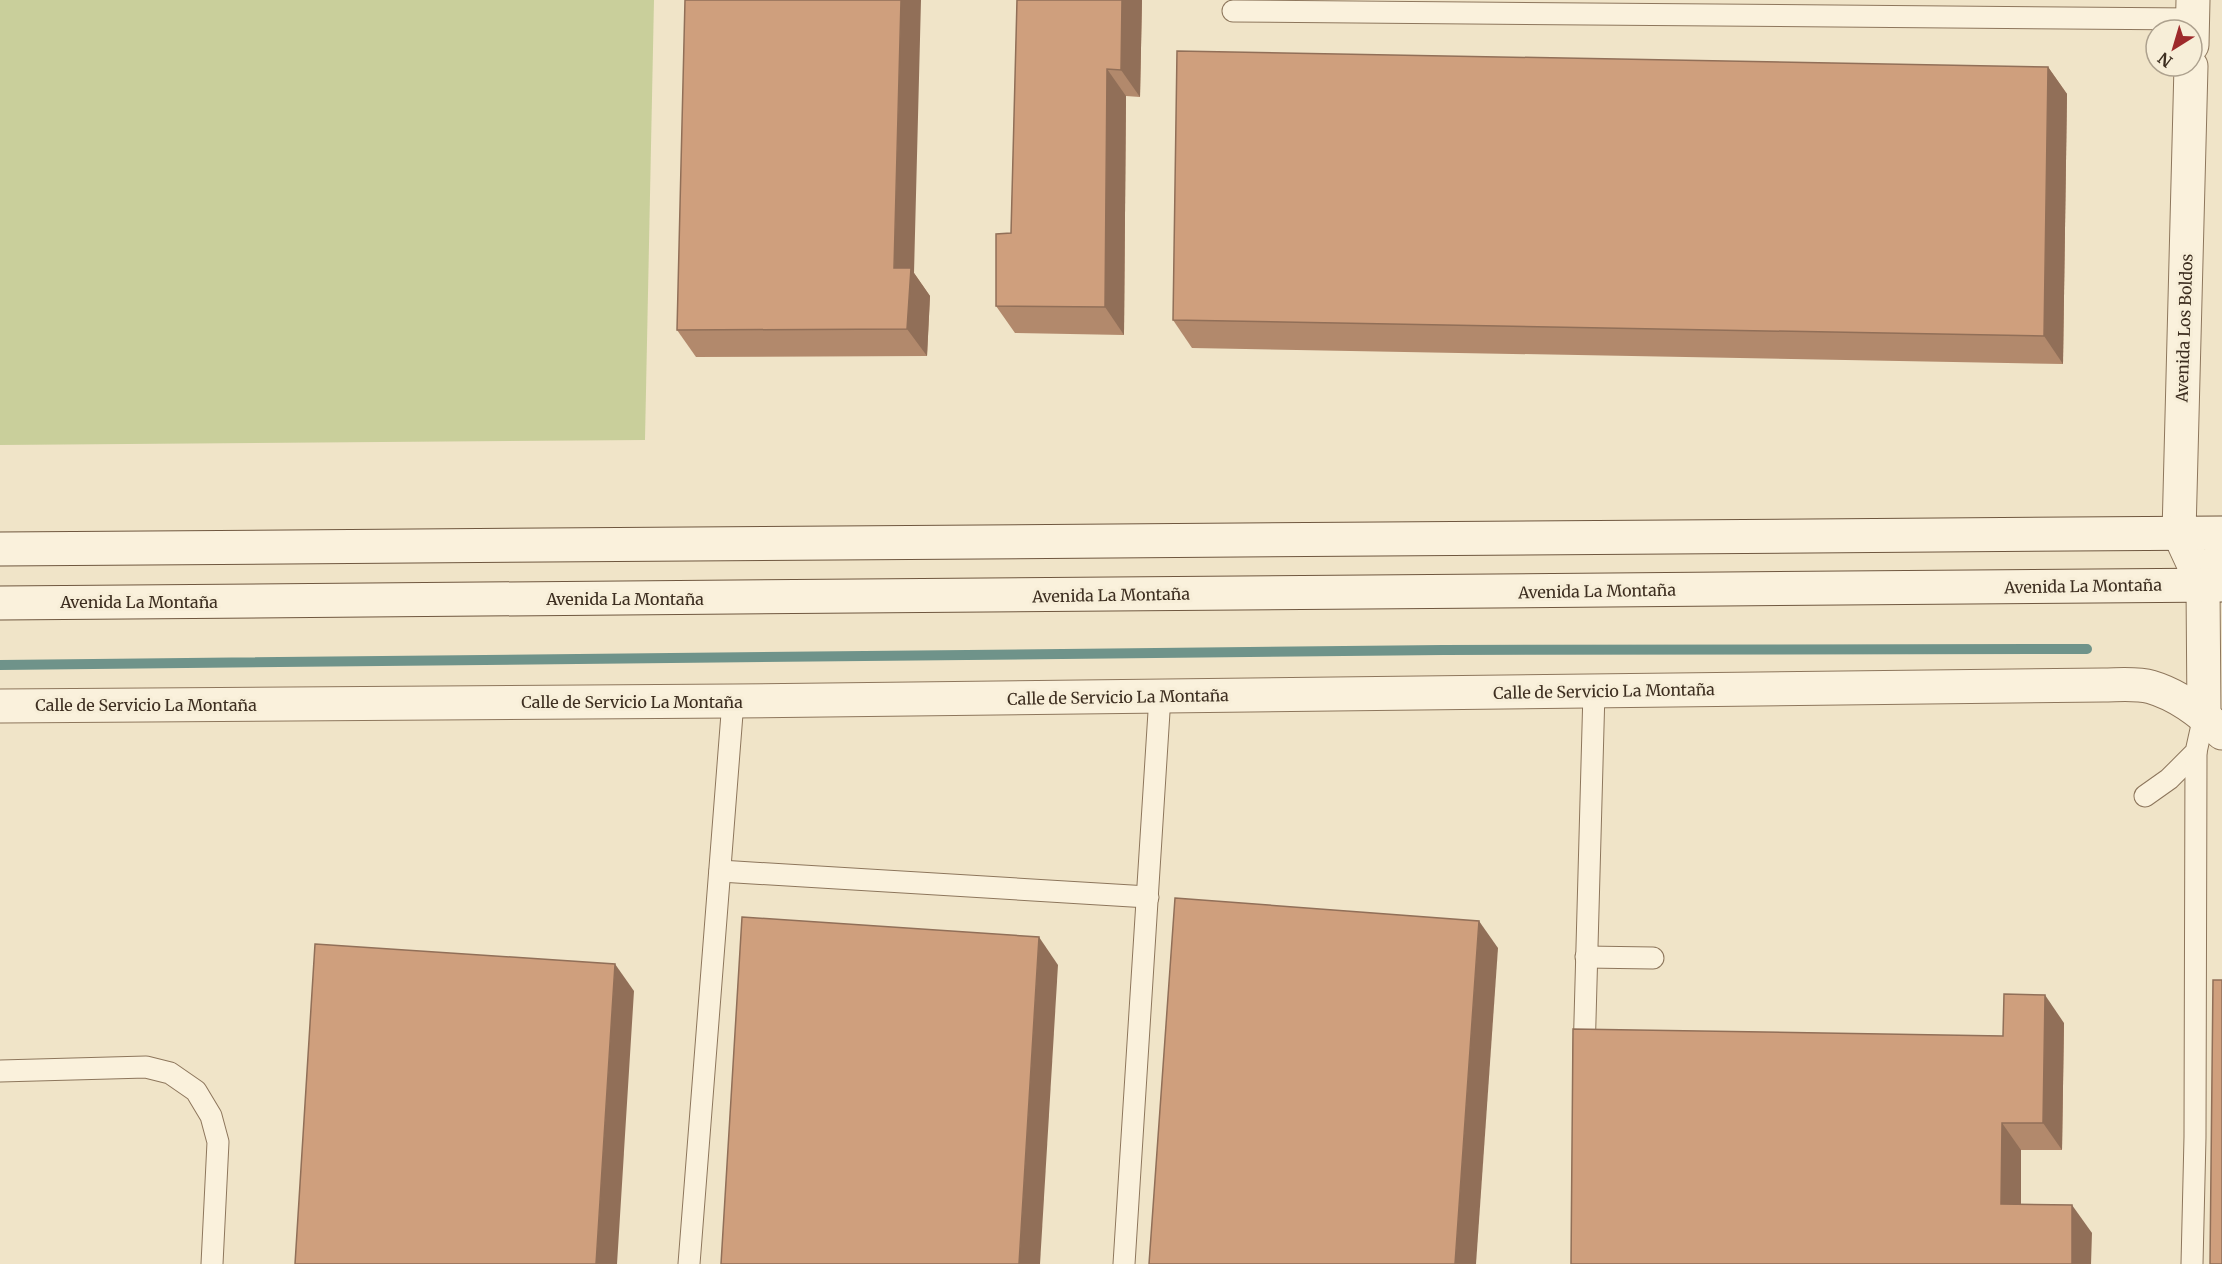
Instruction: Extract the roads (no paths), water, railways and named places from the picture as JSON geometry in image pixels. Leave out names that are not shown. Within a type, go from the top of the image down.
[{"type":"main road","name":"Avenida Los Boldos","points":[[2192,78],[2179,533],[2213,585]]},
{"type":"main road","points":[[0,549],[2222,533]]},
{"type":"main road","name":"Avenida Los Boldos","points":[[2208,733],[2213,585],[2222,553]]},
{"type":"main road","name":"Avenida La Montaña","points":[[0,603],[2213,585]]},
{"type":"main road","name":"Calle de Servicio La Montaña","points":[[0,706],[733,701],[2149,686],[2177,698],[2208,733]]},
{"type":"lane","points":[[1233,11],[2144,20]]},
{"type":"lane","points":[[1583,1075],[1594,691]]},
{"type":"lane","points":[[1124,1264],[1160,696]]},
{"type":"lane","points":[[689,1264],[733,701]]},
{"type":"lane","points":[[2145,796],[2169,779],[2208,733]]},
{"type":"lane","points":[[2192,1264],[2208,733]]},
{"type":"lane","points":[[720,871],[1148,897]]},
{"type":"lane","points":[[1586,957],[1653,958]]},
{"type":"lane","points":[[0,1071],[146,1068],[170,1073],[196,1091],[211,1116],[218,1142],[212,1264]]},
{"type":"waterway","points":[[0,665],[1443,650],[2087,649]]}]
